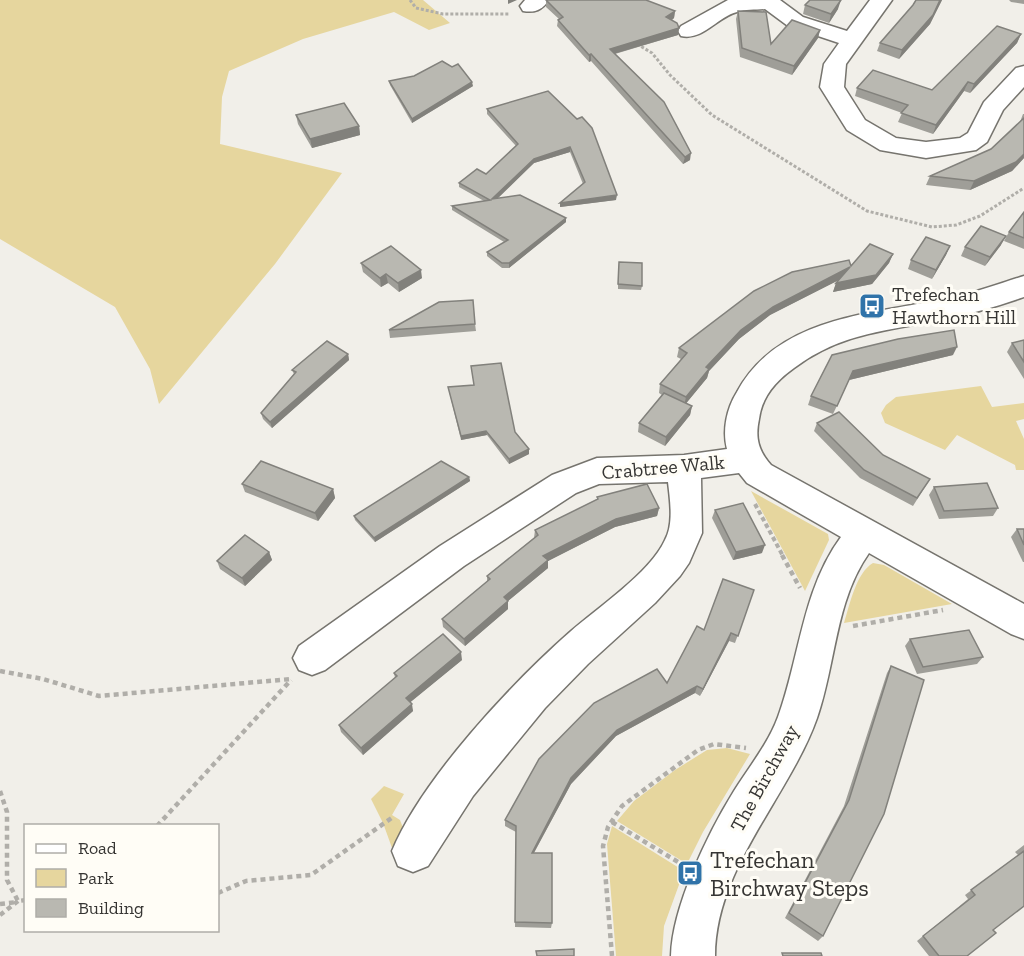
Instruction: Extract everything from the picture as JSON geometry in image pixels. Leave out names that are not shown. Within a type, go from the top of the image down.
[{"type":"street","points":[[721,33],[695,27],[730,6],[770,1],[777,11],[789,20],[850,39]]},
{"type":"street","points":[[874,9],[850,39],[835,64],[832,87],[856,124],[889,145],[936,150],[967,145],[978,137],[992,106],[1024,73]]},
{"type":"street","points":[[1014,290],[937,311],[861,322],[826,333],[791,353],[762,377],[746,404],[739,434],[752,467],[862,533],[1024,623]]},
{"type":"street","name":"Crabtree Walk","points":[[302,668],[452,556],[564,484],[597,471],[752,467]]},
{"type":"street","points":[[417,827],[549,678],[639,596],[672,559],[684,539],[686,513],[684,468]]},
{"type":"street","name":"The Birchway","points":[[693,956],[692,945],[703,903],[734,831],[776,764],[798,716],[811,607],[828,595],[852,546],[862,533]]},
{"type":"path","points":[[410,0],[416,8],[443,14],[529,7]]},
{"type":"path","points":[[632,41],[652,53],[670,75],[712,115],[867,211],[932,227],[956,225],[980,216],[1024,188]]},
{"type":"path","points":[[752,467],[745,486],[811,607],[836,629],[965,606],[973,594]]},
{"type":"path","points":[[0,670],[43,679],[99,696],[302,668]]},
{"type":"path","points":[[158,824],[302,668]]},
{"type":"path","points":[[612,956],[603,846],[612,822],[622,806],[698,750],[714,744],[752,750],[776,764]]},
{"type":"path","points":[[0,791],[7,812],[7,880],[18,902]]},
{"type":"path","points":[[612,822],[712,882]]},
{"type":"path","points":[[219,893],[246,881],[311,875],[417,827]]},
{"type":"path","points":[[0,904],[24,900]]},
{"type":"path","points":[[0,915],[18,902]]},
{"type":"green space","points":[[0,0],[423,0],[450,23],[429,30],[394,12],[303,39],[229,71],[222,97],[220,144],[342,173],[275,264],[159,404],[150,369],[115,307],[0,239]]},
{"type":"green space","points":[[981,386],[992,407],[1024,403],[1024,419],[1016,421],[1024,439],[1024,470],[1016,470],[1015,465],[957,435],[945,450],[885,423],[881,413],[886,405],[896,397]]},
{"type":"green space","points":[[751,491],[828,534],[829,540],[805,591]]},
{"type":"green space","points":[[873,563],[884,565],[952,604],[844,623],[858,581]]},
{"type":"green space","points":[[727,748],[750,754],[703,832],[687,864],[617,821],[634,801],[675,770],[707,750]]},
{"type":"green space","points":[[384,786],[404,794],[392,815],[400,820],[405,833],[396,859],[383,823],[371,799]]},
{"type":"green space","points":[[612,826],[684,871],[664,926],[662,956],[616,956],[607,844]]},
{"type":"building","points":[[546,0],[646,0],[675,11],[666,17],[677,23],[679,28],[610,49],[664,102],[691,153],[685,157],[558,20],[563,17]]},
{"type":"building","points":[[810,0],[841,0],[831,14],[805,5]]},
{"type":"building","points":[[916,0],[940,0],[933,15],[902,50],[880,43],[913,5]]},
{"type":"building","points":[[738,11],[766,12],[771,44],[792,20],[820,30],[794,66],[742,48]]},
{"type":"building","points":[[997,26],[1021,34],[974,84],[968,82],[936,125],[901,113],[908,105],[857,88],[873,70],[932,90]]},
{"type":"building","points":[[442,61],[452,67],[458,64],[472,82],[412,119],[389,81],[414,76]]},
{"type":"building","points":[[548,91],[577,119],[582,117],[592,128],[617,195],[560,203],[585,182],[570,147],[534,159],[492,199],[520,195],[566,218],[509,263],[502,263],[487,252],[508,240],[452,206],[490,200],[459,183],[477,169],[486,174],[518,144],[487,109]]},
{"type":"building","points":[[344,103],[359,126],[310,139],[296,115]]},
{"type":"building","points":[[1024,118],[1024,154],[1016,162],[974,181],[930,176],[991,149]]},
{"type":"building","points":[[1024,212],[1024,238],[1009,232]]},
{"type":"building","points":[[981,226],[1006,236],[990,257],[965,247]]},
{"type":"building","points":[[926,237],[950,246],[936,270],[911,260]]},
{"type":"building","points":[[870,244],[893,254],[876,275],[836,283],[850,267],[773,307],[741,330],[706,367],[709,369],[686,397],[660,384],[687,353],[679,348],[754,291],[792,272],[849,260],[851,266]]},
{"type":"building","points":[[391,246],[421,270],[398,283],[386,274],[380,278],[361,263]]},
{"type":"building","points":[[619,262],[642,263],[642,286],[618,284]]},
{"type":"building","points":[[473,300],[475,324],[389,330],[439,302]]},
{"type":"building","points":[[954,330],[957,347],[853,371],[837,406],[811,396],[832,355],[898,339]]},
{"type":"building","points":[[1024,340],[1024,362],[1012,343]]},
{"type":"building","points":[[327,341],[348,354],[270,422],[261,413],[296,372],[292,370]]},
{"type":"building","points":[[501,363],[515,432],[529,449],[509,459],[486,431],[461,436],[448,387],[474,385],[471,366]]},
{"type":"building","points":[[664,393],[692,406],[666,437],[639,423]]},
{"type":"building","points":[[839,412],[883,455],[930,479],[917,498],[864,470],[817,423]]},
{"type":"building","points":[[261,461],[333,489],[315,513],[242,484]]},
{"type":"building","points":[[441,461],[469,477],[374,538],[354,516]]},
{"type":"building","points":[[987,483],[998,508],[944,511],[934,487]]},
{"type":"building","points":[[647,484],[659,508],[616,519],[543,556],[548,560],[504,597],[508,601],[464,639],[442,619],[490,579],[487,576],[538,535],[535,530],[598,499],[597,497]]},
{"type":"building","points":[[743,503],[765,545],[736,552],[715,510]]},
{"type":"building","points":[[1017,529],[1024,529],[1024,545]]},
{"type":"building","points":[[245,535],[269,552],[242,578],[217,561]]},
{"type":"building","points":[[723,579],[754,590],[738,636],[731,633],[703,689],[697,686],[617,730],[571,778],[532,853],[552,853],[552,923],[515,922],[516,826],[505,820],[539,759],[594,703],[657,669],[667,683],[697,626],[704,630]]},
{"type":"building","points":[[969,630],[983,657],[923,667],[910,639]]},
{"type":"building","points":[[443,634],[461,652],[406,698],[412,704],[361,748],[339,725],[397,676],[394,673]]},
{"type":"building","points":[[891,666],[924,680],[884,814],[823,936],[789,913],[849,800]]},
{"type":"building","points":[[1024,851],[1024,906],[993,930],[996,933],[967,956],[939,956],[923,936],[975,895],[971,890]]},
{"type":"building","points":[[574,949],[574,956],[537,956],[536,951]]},
{"type":"building","points":[[782,953],[821,953],[822,956],[783,956]]},
{"type":"place","name":"Trefechan Hawthorn Hill","points":[[872,306]]},
{"type":"place","name":"Trefechan Birchway Steps","points":[[690,873]]}]
